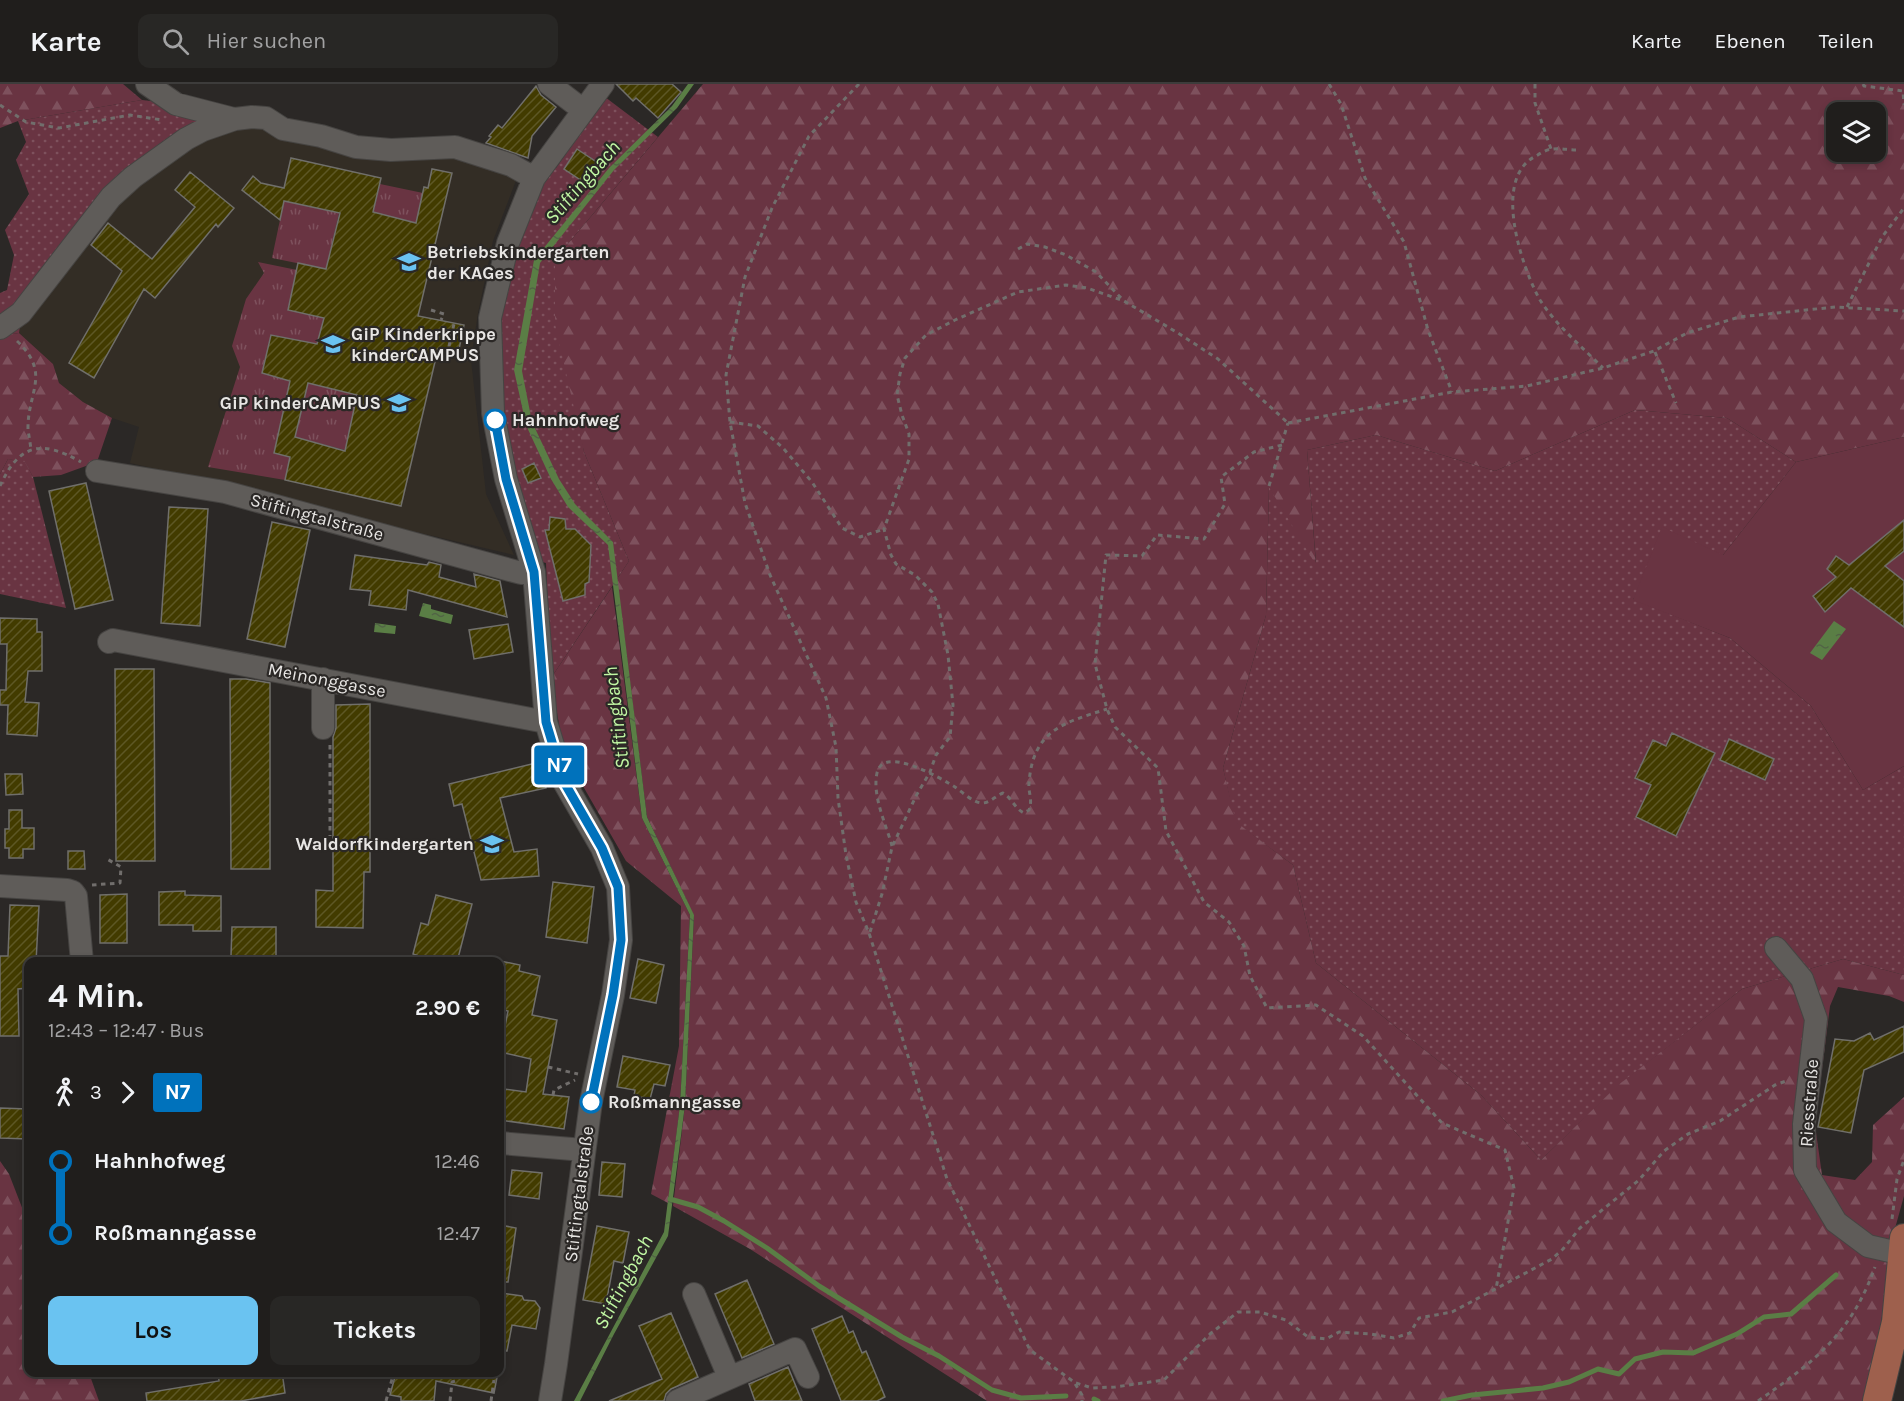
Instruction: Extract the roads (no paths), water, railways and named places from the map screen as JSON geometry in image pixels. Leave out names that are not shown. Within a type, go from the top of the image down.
[{"type":"main road","points":[[1877,1401],[1896,1322],[1894,1248]]},
{"type":"street","points":[[147,84],[177,105],[235,119]]},
{"type":"street","points":[[549,84],[583,110]]},
{"type":"street","name":"Stiftingtalstraße","points":[[549,1401],[591,1102],[613,995],[621,940],[618,887],[602,848],[564,782],[546,722],[534,572],[506,479],[493,413],[490,318],[508,243],[534,177],[603,84]]},
{"type":"street","points":[[1,327],[21,313],[111,197],[133,177],[186,139],[203,130],[235,119],[266,118],[283,129],[321,136],[356,147],[391,150],[455,147],[489,156],[534,177]]},
{"type":"street","name":"Stiftingtalstraße","points":[[97,471],[225,492],[521,573],[534,572]]},
{"type":"street","name":"Meinonggasse","points":[[109,642],[113,640],[546,722]]},
{"type":"street","points":[[323,679],[326,735]]},
{"type":"street","points":[[0,886],[73,892],[76,896],[82,957]]},
{"type":"street","name":"Riesstraße","points":[[1776,948],[1802,979],[1816,1020],[1804,1124],[1805,1170],[1836,1222],[1868,1246],[1894,1248]]},
{"type":"street","points":[[504,1143],[584,1150]]},
{"type":"street","points":[[694,1294],[729,1377]]},
{"type":"street","points":[[677,1401],[795,1349],[808,1377]]},
{"type":"water","name":"Stiftingbach","points":[[688,84],[694,84],[677,108],[614,170],[540,263],[522,371],[532,422],[559,479],[575,504],[613,542],[647,817],[694,915],[685,1105],[668,1236],[580,1401],[574,1401],[664,1232],[680,1105],[690,915],[642,818],[608,545],[568,507],[551,479],[526,425],[514,370],[534,260],[609,168],[672,106]]},
{"type":"water","points":[[423,603],[431,605],[431,609],[453,615],[451,624],[419,616]]},
{"type":"water","points":[[1834,621],[1846,629],[1822,660],[1810,653]]},
{"type":"water","points":[[375,623],[396,626],[395,634],[374,632]]},
{"type":"waterway","points":[[670,1199],[698,1207],[724,1221],[767,1248],[819,1286],[902,1337],[939,1356],[992,1390],[1021,1398],[1066,1396]]},
{"type":"waterway","points":[[1443,1401],[1472,1395],[1543,1388],[1569,1382],[1598,1369],[1619,1374],[1635,1359],[1663,1352],[1693,1353],[1737,1334],[1764,1317],[1791,1314],[1836,1275]]},
{"type":"waterway","points":[[1094,1399],[1098,1401]]},
{"type":"place","name":"Betriebskindergarten der KAGes","points":[[409,262]]},
{"type":"place","name":"GiP Kinderkrippe kinderCAMPUS","points":[[333,344]]},
{"type":"place","name":"GiP kinderCAMPUS","points":[[399,403]]},
{"type":"place","name":"Hahnhofweg","points":[[495,420]]},
{"type":"place","name":"Waldorfkindergarten","points":[[492,844]]},
{"type":"place","name":"Roßmanngasse","points":[[591,1102]]}]
